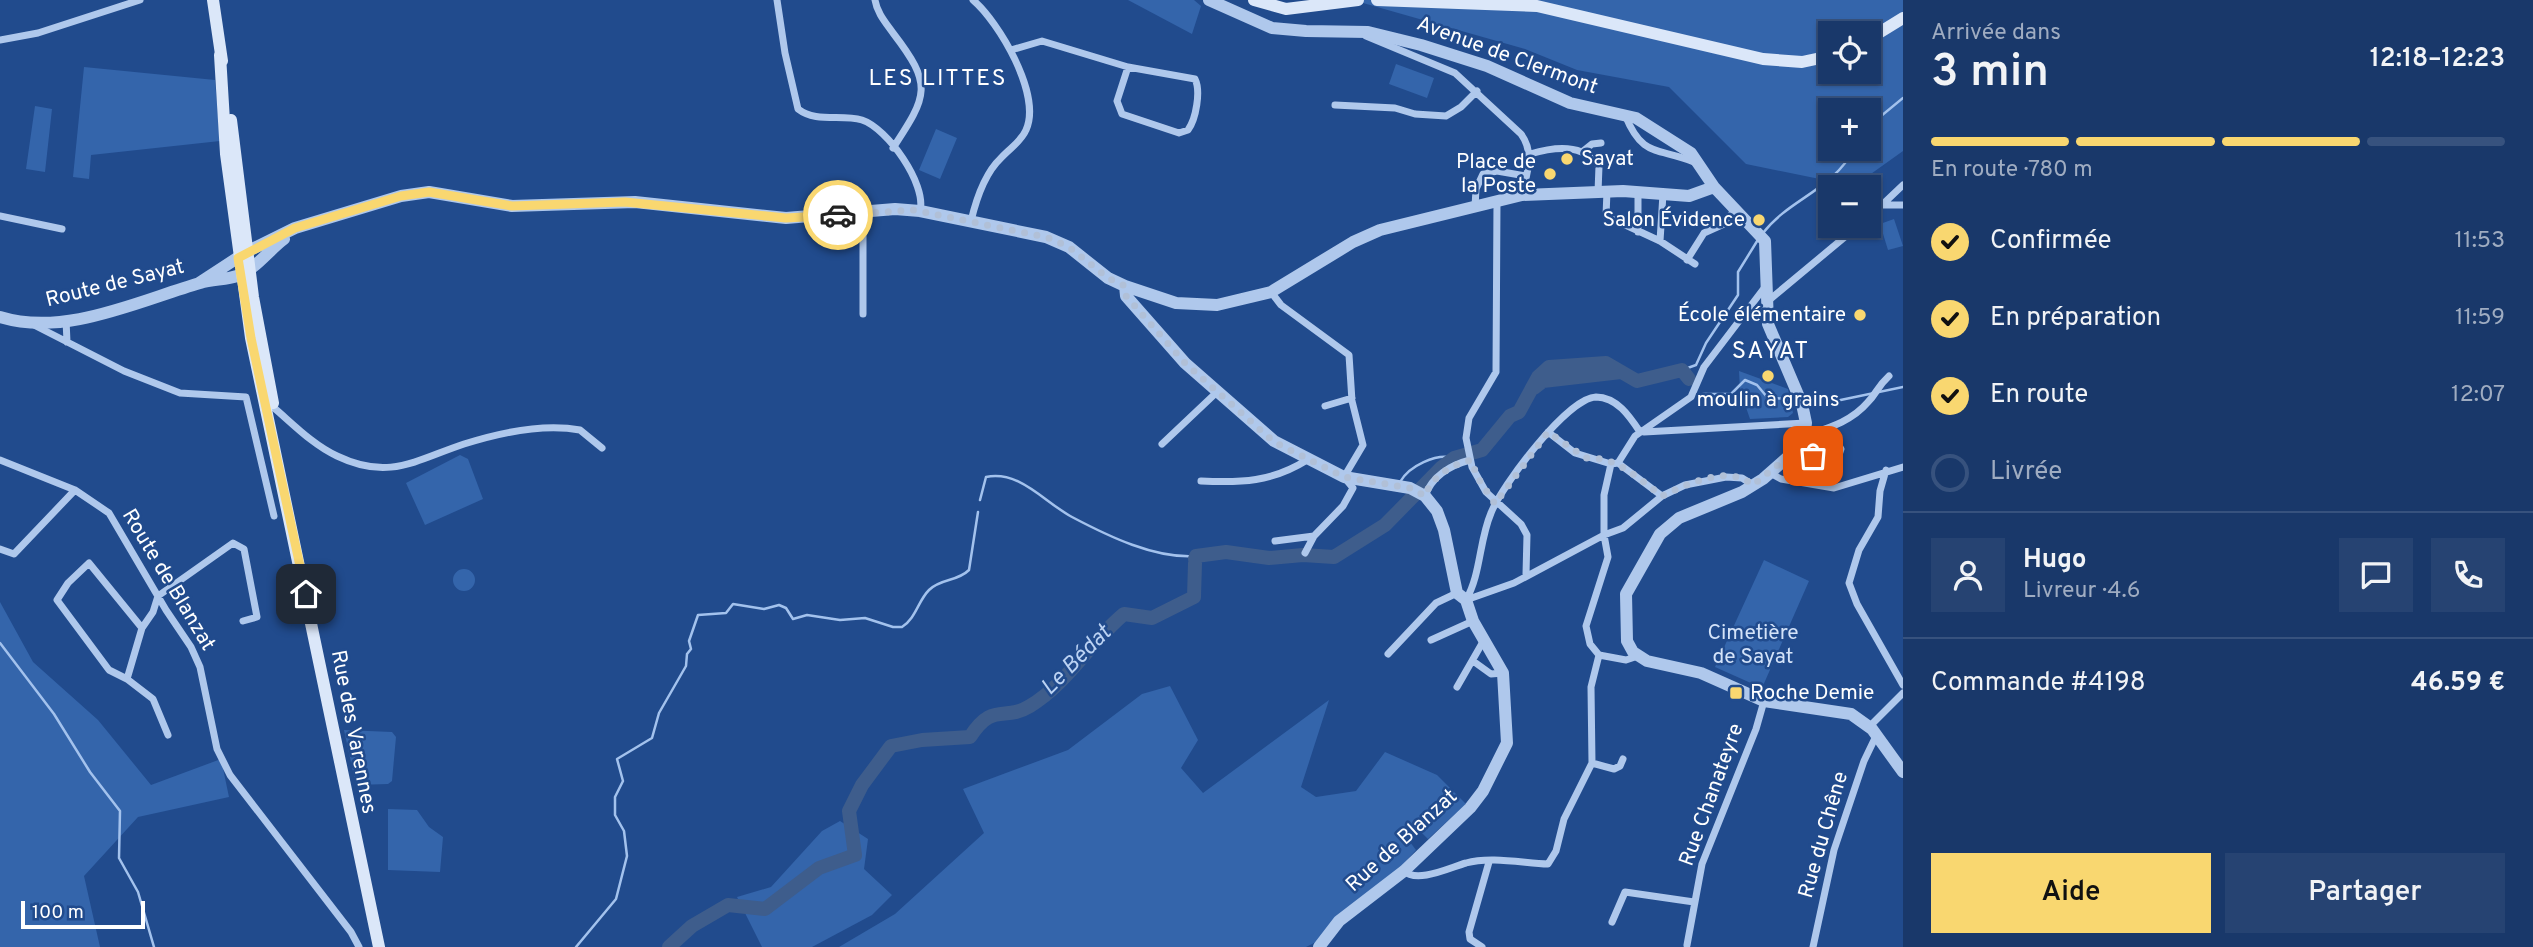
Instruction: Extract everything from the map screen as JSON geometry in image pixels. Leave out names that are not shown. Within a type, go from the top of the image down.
[{"type":"main road","name":"Rue des Varennes","points":[[213,0],[245,271],[357,852],[379,947]]},
{"type":"main road","points":[[1254,0],[1272,7],[1294,9],[1358,0]]},
{"type":"main road","points":[[1377,0],[1537,6],[1763,59],[1802,62],[1818,59]]},
{"type":"main road","points":[[1881,31],[1903,18]]},
{"type":"street","points":[[0,40],[38,33],[140,0]]},
{"type":"street","points":[[777,0],[785,53],[798,109],[810,115],[864,121],[892,148],[916,178],[921,194],[920,211]]},
{"type":"street","points":[[875,0],[880,14],[915,62],[921,79],[916,111],[892,148]]},
{"type":"street","points":[[971,221],[991,170],[1021,139],[1028,127],[1029,106],[1012,50],[996,23],[973,0]]},
{"type":"street","name":"Avenue de Clermont","points":[[1209,0],[1272,27],[1306,32],[1360,31],[1466,58],[1570,103],[1639,120],[1688,150],[1714,187],[1762,237],[1769,331],[1803,408],[1805,429]]},
{"type":"street","points":[[1360,31],[1367,37],[1451,71],[1477,91],[1521,134],[1530,154],[1522,195]]},
{"type":"street","points":[[1012,50],[1040,40],[1128,67],[1195,79],[1198,87],[1193,120],[1188,130],[1179,133],[1122,114],[1117,101],[1128,67]]},
{"type":"street","points":[[1335,105],[1395,107],[1415,114],[1446,116],[1454,113],[1477,91]]},
{"type":"street","points":[[1625,115],[1641,142],[1651,151],[1679,156],[1698,164]]},
{"type":"street","points":[[1582,152],[1592,144],[1601,143]]},
{"type":"street","points":[[1530,154],[1563,148],[1592,157],[1599,166],[1606,216],[1660,241],[1695,264]]},
{"type":"street","points":[[1475,206],[1476,189],[1483,174],[1497,171],[1526,176]]},
{"type":"street","points":[[1881,205],[1903,185]]},
{"type":"street","points":[[1469,455],[1419,493],[1344,477],[1307,460],[1274,442],[1178,356],[1126,296],[1125,286],[1167,300],[1198,305],[1236,302],[1271,292],[1368,235],[1475,206],[1522,195],[1638,191],[1689,196],[1714,187]]},
{"type":"street","points":[[1638,191],[1638,232]]},
{"type":"street","name":"Route de Sayat","points":[[199,283],[243,255],[302,227],[401,196],[429,192],[512,206],[625,202],[797,218],[863,212],[920,211],[1057,241],[1125,286]]},
{"type":"street","points":[[1660,241],[1662,194]]},
{"type":"street","points":[[1497,201],[1496,372],[1468,422],[1469,455],[1478,478],[1495,504],[1521,524],[1527,535],[1526,574]]},
{"type":"street","points":[[1881,205],[1903,205]]},
{"type":"street","points":[[1687,260],[1704,233],[1724,224],[1735,209]]},
{"type":"street","points":[[863,212],[863,314]]},
{"type":"street","points":[[0,216],[62,229]]},
{"type":"street","name":"Route de Sayat","points":[[0,317],[31,324],[66,320],[245,271],[302,227]]},
{"type":"street","points":[[1766,304],[1844,238]]},
{"type":"street","points":[[1765,287],[1708,361],[1691,397],[1640,432],[1615,464],[1605,485],[1604,535],[1608,557],[1586,626],[1590,644],[1599,655],[1626,660],[1638,656],[1701,673],[1763,701],[1842,711],[1873,731],[1903,772]]},
{"type":"street","points":[[1271,292],[1281,305],[1349,355],[1352,398],[1363,445],[1344,477]]},
{"type":"street","points":[[66,320],[67,342]]},
{"type":"street","points":[[31,324],[180,393],[246,397],[274,516]]},
{"type":"street","points":[[1640,432],[1830,428],[1844,422],[1870,401],[1874,388],[1889,376]]},
{"type":"street","points":[[1162,444],[1216,391]]},
{"type":"street","points":[[1462,596],[1473,588],[1486,530],[1495,504],[1548,432],[1575,406],[1595,397],[1620,407],[1640,432]]},
{"type":"street","points":[[1325,407],[1352,398]]},
{"type":"street","points":[[270,408],[326,450],[344,459],[371,466],[410,465],[465,444],[534,430],[580,430],[602,448]]},
{"type":"street","points":[[1795,451],[1828,458],[1839,455],[1841,449],[1830,428]]},
{"type":"street","points":[[1638,656],[1627,641],[1624,602],[1628,585],[1654,543],[1679,518],[1753,485],[1770,473],[1795,451],[1805,429]]},
{"type":"street","points":[[1548,432],[1575,453],[1615,464],[1662,496]]},
{"type":"street","name":"Route de Blanzat","points":[[0,460],[75,491],[110,513],[195,656],[213,733],[223,762],[247,799],[351,932],[359,947]]},
{"type":"street","points":[[1201,481],[1256,482],[1276,476],[1307,460]]},
{"type":"street","points":[[1770,473],[1781,479],[1834,488],[1903,467]]},
{"type":"street","points":[[1886,470],[1880,491],[1878,517],[1859,550],[1849,583],[1857,604],[1903,685]]},
{"type":"street","points":[[1344,477],[1353,488]]},
{"type":"street","points":[[1388,654],[1436,603],[1514,583],[1526,574],[1547,567],[1604,535],[1623,528],[1662,496],[1685,485],[1714,477],[1742,478],[1753,485]]},
{"type":"street","points":[[1305,553],[1314,536],[1343,506],[1353,488],[1368,482]]},
{"type":"street","points":[[0,549],[14,554],[75,491]]},
{"type":"street","name":"Rue de Blanzat","points":[[1319,947],[1339,921],[1404,870],[1470,808],[1502,759],[1507,737],[1503,673],[1462,596],[1437,511],[1419,493]]},
{"type":"street","points":[[1275,541],[1314,536]]},
{"type":"street","points":[[127,679],[142,628],[153,612],[158,596],[233,543],[244,549],[257,617],[243,621]]},
{"type":"street","points":[[142,628],[89,564],[68,583],[57,600],[109,670],[127,679],[153,699],[168,735]]},
{"type":"street","points":[[1431,640],[1473,621]]},
{"type":"street","points":[[1457,687],[1484,639]]},
{"type":"street","points":[[1404,870],[1408,874],[1417,875],[1471,862],[1548,864],[1556,851],[1564,819],[1592,763],[1591,687],[1593,668],[1599,655]]},
{"type":"street","points":[[1473,661],[1492,674],[1503,673]]},
{"type":"street","name":"Rue du Chêne","points":[[1813,947],[1835,850],[1873,731],[1903,693]]},
{"type":"street","name":"Rue Chanateyre","points":[[1696,947],[1686,946],[1694,902],[1712,835],[1756,729],[1763,701]]},
{"type":"street","points":[[1592,763],[1614,769],[1620,766],[1623,759]]},
{"type":"street","points":[[1482,947],[1472,941],[1469,932],[1489,862]]},
{"type":"street","points":[[1612,922],[1625,892],[1694,902]]},
{"type":"green space","points":[[1128,0],[1194,0],[1201,6],[1192,34]]},
{"type":"green space","points":[[1322,0],[1903,0],[1903,151],[1869,175],[1818,175],[1818,179],[1746,164],[1669,87],[1577,70],[1525,49],[1356,1]]},
{"type":"green space","points":[[1396,64],[1434,78],[1427,98],[1389,84]]},
{"type":"green space","points":[[84,67],[215,80],[220,141],[91,155],[89,179],[73,177]]},
{"type":"green space","points":[[35,106],[52,109],[45,172],[26,169]]},
{"type":"green space","points":[[936,129],[957,138],[940,179],[919,170]]},
{"type":"green space","points":[[1894,219],[1903,246],[1888,250],[1881,224]]},
{"type":"green space","points":[[1739,371],[1788,389],[1793,413],[1788,417],[1750,419],[1740,390]]},
{"type":"green space","points":[[460,455],[468,459],[483,499],[425,525],[406,483]]},
{"type":"green space","name":"Cimetière de Sayat","points":[[1764,560],[1809,581],[1762,688],[1715,667]]},
{"type":"green space","points":[[464,569],[472,572],[475,580],[472,588],[464,591],[456,588],[453,580],[456,572]]},
{"type":"green space","points":[[0,602],[33,662],[98,720],[151,785],[221,759],[229,797],[138,817],[84,876],[100,947],[0,947]]},
{"type":"green space","points":[[1170,686],[1198,740],[1181,768],[1203,793],[1329,700],[1301,787],[1316,797],[1356,791],[1385,752],[1437,775],[1466,804],[1428,839],[1421,832],[1410,842],[1416,850],[1396,872],[1316,942],[1306,947],[839,947],[895,914],[984,833],[963,789],[1068,750],[1142,694]]},
{"type":"green space","points":[[344,730],[392,732],[396,737],[392,781],[388,784],[356,785]]},
{"type":"green space","points":[[388,809],[417,810],[429,827],[443,837],[440,872],[388,870]]},
{"type":"green space","points":[[840,821],[868,839],[864,869],[892,895],[872,915],[812,947],[762,947],[737,897],[771,887],[822,831]]},
{"type":"waterway","points":[[1881,116],[1903,98]]},
{"type":"waterway","points":[[1763,233],[1785,211],[1835,175],[1846,161]]},
{"type":"waterway","points":[[1682,370],[1696,365],[1706,343],[1738,295],[1738,272],[1759,238]]},
{"type":"waterway","name":"Le Bédat","points":[[1195,559],[1196,556],[1226,552],[1269,558],[1303,555],[1334,557],[1385,525],[1454,458],[1482,450],[1510,416],[1519,412],[1538,377],[1549,367],[1606,363],[1637,381],[1682,370],[1689,379]]},
{"type":"waterway","points":[[1534,388],[1543,381],[1621,372]]},
{"type":"waterway","points":[[1703,394],[1731,394],[1745,380],[1757,385],[1767,397],[1794,400]]},
{"type":"waterway","points":[[1804,398],[1831,402],[1903,387]]},
{"type":"waterway","points":[[1400,482],[1424,462],[1439,457],[1454,458]]},
{"type":"waterway","points":[[980,500],[986,477],[1010,478],[1072,517],[1116,538],[1164,554],[1196,556]]},
{"type":"waterway","name":"Le Bédat","points":[[576,947],[616,899],[627,856],[624,831],[615,815],[615,797],[623,781],[617,759],[652,738],[659,713],[686,666],[687,654],[691,649],[689,641],[698,615],[726,613],[733,604],[764,609],[779,605],[786,608],[793,619],[807,615],[840,620],[865,618],[893,627],[902,627],[911,619],[929,590],[969,570],[978,512]]},
{"type":"waterway","name":"Le Bédat","points":[[669,947],[692,926],[728,905],[765,909],[819,868],[855,855],[849,811],[862,785],[891,746],[922,740],[970,737],[985,719],[1030,706],[1056,686],[1124,614],[1152,618],[1194,597],[1195,563]]},
{"type":"waterway","points":[[0,643],[54,714],[90,772],[120,811],[119,858],[138,892],[154,947]]},
{"type":"way so far","points":[[838,215],[895,209],[913,210],[1046,237],[1069,247],[1108,278],[1125,286],[1126,296],[1185,363],[1274,442],[1356,481],[1410,488],[1425,496],[1431,483],[1446,470],[1471,460],[1478,478],[1495,504],[1548,432],[1586,458],[1597,457],[1611,464],[1618,463],[1662,496],[1685,485],[1714,477],[1742,478],[1753,485],[1795,451],[1813,456]]},
{"type":"place","name":"Sayat","points":[[1567,159]]},
{"type":"place","name":"Place de la Poste","points":[[1550,174]]},
{"type":"place","name":"Salon Évidence","points":[[1759,220]]},
{"type":"place","name":"École élémentaire","points":[[1860,315]]},
{"type":"place","name":"moulin à grains","points":[[1768,376]]},
{"type":"place","name":"Roche Demie","points":[[1736,693]]},
{"type":"district","name":"LES LITTES","points":[[938,79]]},
{"type":"district","name":"SAYAT","points":[[1771,352]]},
{"type":"route","points":[[306,594],[244,300],[238,258],[247,251],[295,228],[401,196],[429,192],[512,206],[625,202],[786,218],[838,215]]}]
